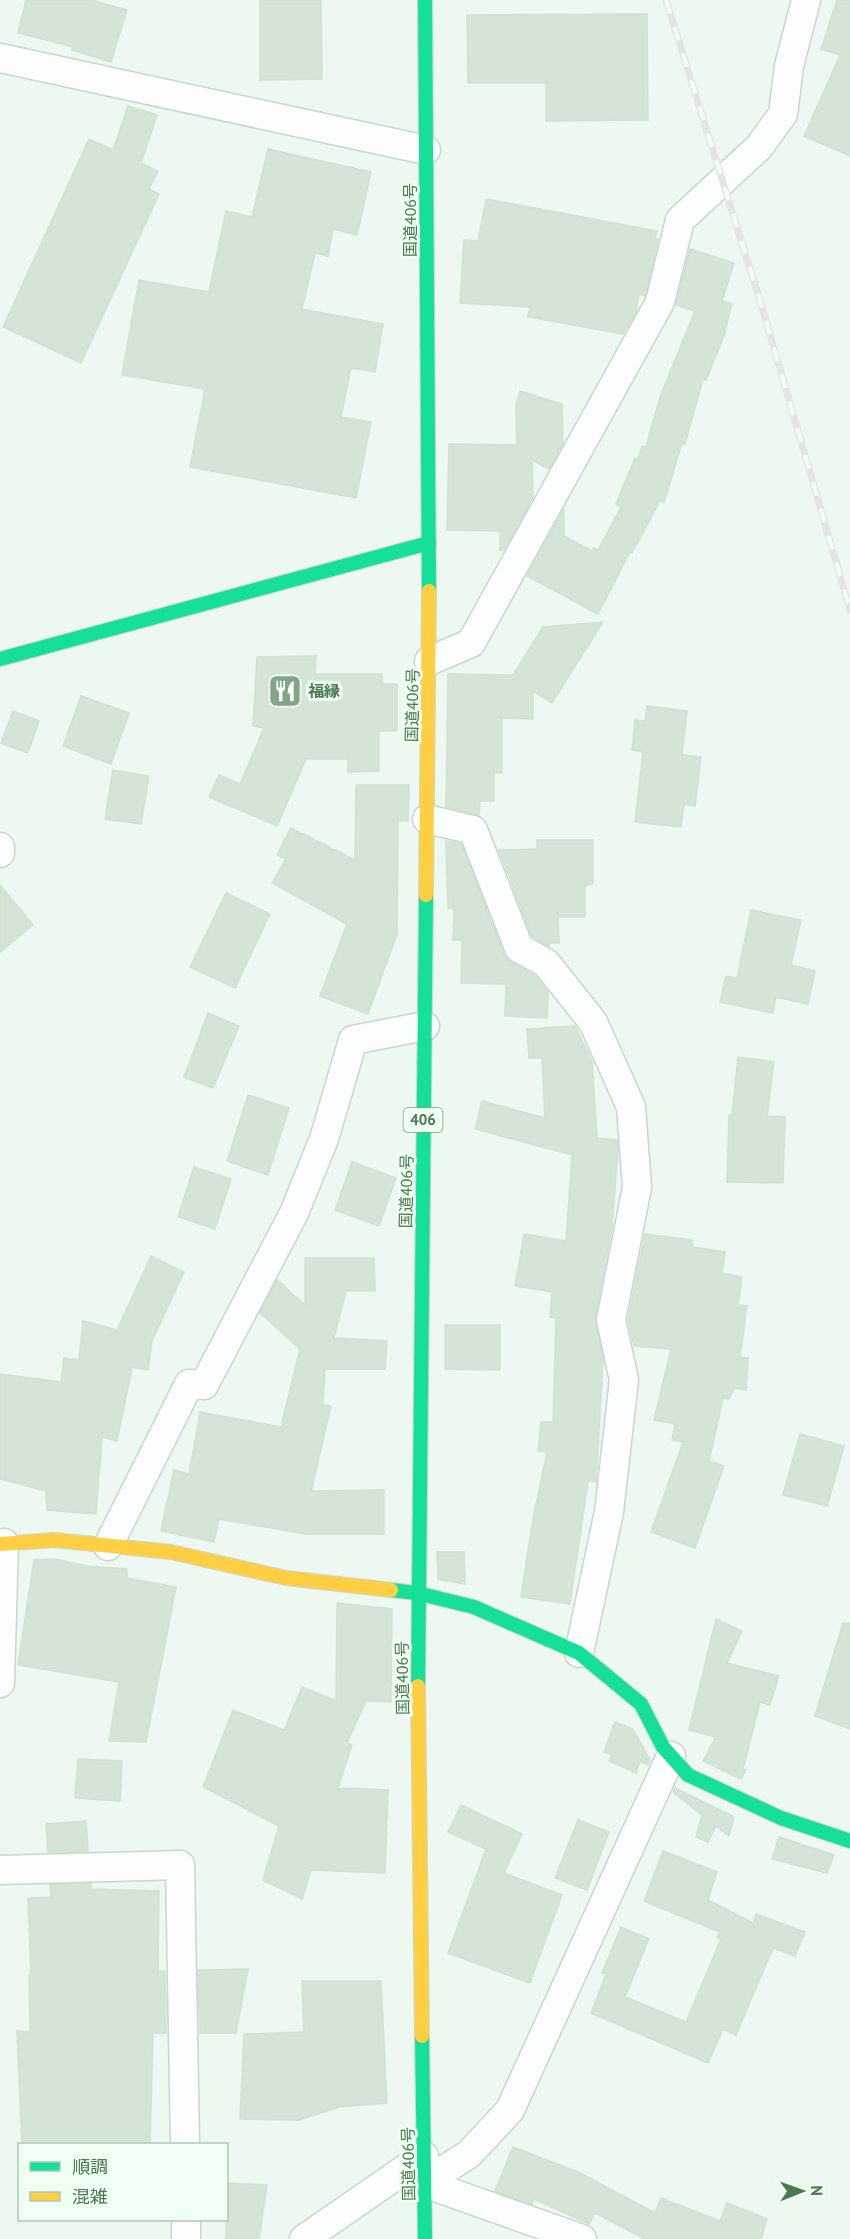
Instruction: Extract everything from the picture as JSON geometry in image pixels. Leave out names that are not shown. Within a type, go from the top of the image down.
[{"type":"main road","name":"国道406号","points":[[425,0],[429,661],[417,1593],[425,2239]]},
{"type":"main road","points":[[0,659],[429,543]]},
{"type":"main road","points":[[2,1544],[54,1540],[171,1552],[286,1578],[417,1593],[474,1607],[579,1653],[641,1704],[663,1747],[688,1775],[781,1818],[850,1841]]},
{"type":"street","points":[[429,661],[471,643],[660,302],[680,220],[759,147],[783,114],[789,66],[806,0]]},
{"type":"street","points":[[0,58],[426,150]]},
{"type":"street","points":[[427,819],[472,830],[519,948],[546,963],[593,1022],[631,1107],[637,1187],[611,1320],[624,1380],[609,1512],[579,1653]]},
{"type":"street","points":[[0,846],[0,853]]},
{"type":"street","points":[[108,1546],[189,1384],[204,1385],[294,1213],[324,1139],[353,1040],[424,1026]]},
{"type":"street","points":[[0,1683],[2,1544]]},
{"type":"street","points":[[304,2239],[424,2169],[469,2154],[510,2110],[671,1756]]},
{"type":"street","points":[[0,1870],[180,1865],[185,2143]]},
{"type":"street","points":[[424,2169],[582,2239]]},
{"type":"street","points":[[186,2221],[186,2239]]},
{"type":"building","points":[[26,0],[92,0],[127,10],[111,62],[72,50],[73,47],[18,33]]},
{"type":"building","points":[[260,0],[321,0],[322,79],[260,80]]},
{"type":"building","points":[[837,0],[850,0],[850,156],[804,136],[840,55],[821,49]]},
{"type":"building","points":[[647,14],[648,120],[546,121],[546,83],[468,83],[467,15]]},
{"type":"building","points":[[128,106],[157,115],[141,163],[158,171],[149,189],[159,194],[81,363],[3,327],[89,139],[113,150]]},
{"type":"building","points":[[268,149],[371,172],[357,235],[333,229],[328,256],[315,253],[302,309],[383,324],[375,372],[351,368],[341,417],[371,422],[356,498],[190,467],[205,389],[122,375],[139,280],[209,292],[226,211],[252,217]]},
{"type":"building","points":[[486,199],[657,231],[655,238],[658,239],[645,296],[639,294],[636,312],[623,334],[528,317],[530,307],[460,303],[464,240],[478,241]]},
{"type":"building","points":[[690,249],[734,263],[722,301],[732,304],[724,336],[706,380],[703,379],[685,444],[682,443],[664,502],[660,501],[598,614],[527,576],[564,509],[564,536],[592,551],[594,548],[598,550],[621,507],[616,504],[635,458],[638,460],[642,446],[646,447],[660,397],[695,311],[676,305]]},
{"type":"building","points":[[520,391],[562,404],[563,443],[549,469],[532,460],[533,497],[504,550],[500,550],[500,531],[447,530],[449,444],[517,445],[516,405]]},
{"type":"building","points":[[603,622],[552,703],[533,691],[533,719],[502,718],[502,773],[494,773],[494,801],[480,801],[479,815],[446,807],[448,674],[513,675],[543,627]]},
{"type":"building","points":[[316,656],[315,674],[382,674],[383,684],[397,684],[397,731],[379,731],[379,771],[348,772],[348,759],[306,759],[277,826],[209,797],[219,775],[240,784],[264,728],[253,726],[257,657]]},
{"type":"building","points":[[81,696],[129,713],[111,764],[63,746]]},
{"type":"building","points":[[647,706],[687,711],[682,755],[701,757],[695,806],[684,804],[681,827],[635,822],[643,752],[632,750],[635,720],[645,721]]},
{"type":"building","points":[[13,711],[39,721],[28,753],[1,743]]},
{"type":"building","points":[[113,770],[149,776],[141,824],[105,819]]},
{"type":"building","points":[[356,785],[409,785],[408,821],[398,821],[397,934],[368,1014],[320,996],[347,924],[272,883],[286,859],[277,855],[291,828],[355,860]]},
{"type":"building","points":[[537,840],[593,840],[593,883],[585,886],[585,917],[558,917],[559,943],[549,943],[549,946],[532,936],[499,850],[537,849]]},
{"type":"building","points":[[446,841],[461,844],[504,955],[511,962],[535,976],[548,992],[547,1018],[505,1016],[506,984],[461,983],[462,940],[453,940],[454,908],[448,908]]},
{"type":"building","points":[[0,885],[33,925],[0,952]]},
{"type":"building","points":[[226,893],[270,914],[235,988],[190,967]]},
{"type":"building","points":[[751,910],[801,920],[791,965],[815,971],[808,1004],[776,997],[773,1013],[720,1002],[726,976],[737,978]]},
{"type":"building","points":[[208,1013],[239,1026],[213,1088],[184,1077]]},
{"type":"building","points":[[575,1026],[592,1061],[597,1138],[617,1140],[618,1149],[612,1227],[595,1317],[603,1360],[596,1482],[588,1481],[570,1604],[521,1597],[533,1519],[547,1452],[538,1451],[541,1422],[553,1422],[556,1318],[550,1317],[552,1292],[515,1286],[524,1234],[566,1241],[572,1155],[475,1129],[482,1101],[545,1118],[542,1058],[529,1058],[527,1029]]},
{"type":"building","points":[[738,1057],[774,1062],[767,1116],[785,1117],[783,1183],[727,1182],[729,1115],[732,1115]]},
{"type":"building","points":[[248,1095],[289,1108],[268,1175],[227,1161]]},
{"type":"building","points":[[352,1162],[396,1178],[379,1226],[335,1210]]},
{"type":"building","points":[[194,1167],[231,1179],[215,1229],[178,1217]]},
{"type":"building","points":[[645,1234],[692,1240],[693,1247],[725,1252],[722,1273],[742,1277],[738,1305],[747,1306],[740,1357],[748,1358],[746,1390],[734,1388],[729,1399],[723,1398],[709,1461],[724,1466],[695,1548],[651,1532],[683,1442],[672,1440],[675,1424],[654,1420],[671,1349],[634,1346],[628,1320]]},
{"type":"building","points":[[151,1256],[184,1272],[152,1341],[148,1370],[132,1367],[117,1441],[102,1437],[96,1514],[47,1510],[46,1491],[0,1479],[0,1374],[61,1382],[64,1358],[79,1360],[83,1321],[117,1330]]},
{"type":"building","points":[[305,1258],[374,1258],[375,1291],[346,1291],[334,1338],[387,1341],[385,1369],[325,1369],[323,1405],[331,1406],[311,1491],[384,1490],[384,1534],[306,1534],[219,1519],[214,1542],[161,1531],[174,1470],[189,1474],[200,1412],[281,1427],[300,1349],[260,1313],[277,1280],[305,1305]]},
{"type":"building","points":[[445,1325],[500,1325],[500,1370],[445,1369]]},
{"type":"building","points":[[800,1434],[844,1446],[827,1506],[783,1495]]},
{"type":"building","points":[[437,1552],[464,1552],[465,1584],[438,1579]]},
{"type":"building","points":[[54,1559],[87,1566],[127,1569],[127,1578],[176,1587],[146,1742],[109,1741],[119,1682],[18,1665],[34,1560]]},
{"type":"building","points":[[337,1603],[392,1609],[391,1702],[366,1701],[347,1743],[352,1745],[338,1788],[388,1790],[385,1873],[311,1870],[302,1899],[263,1880],[279,1826],[203,1787],[233,1710],[284,1730],[302,1687],[336,1701]]},
{"type":"building","points":[[716,1619],[742,1631],[727,1663],[779,1676],[770,1705],[760,1702],[743,1769],[746,1770],[741,1779],[703,1761],[716,1737],[689,1730]]},
{"type":"building","points":[[843,1623],[850,1623],[850,1729],[815,1716]]},
{"type":"building","points":[[615,1722],[633,1729],[650,1760],[648,1765],[640,1761],[636,1773],[609,1761],[612,1755],[604,1752]]},
{"type":"building","points":[[78,1759],[122,1761],[120,1801],[75,1798]]},
{"type":"building","points":[[675,1788],[734,1817],[729,1836],[716,1826],[708,1842],[696,1837],[702,1815],[673,1792]]},
{"type":"building","points":[[461,1805],[522,1834],[504,1873],[562,1895],[530,1983],[448,1953],[486,1849],[448,1832]]},
{"type":"building","points":[[578,1820],[609,1832],[587,1890],[555,1878]]},
{"type":"building","points":[[86,1821],[88,1851],[48,1852],[46,1824]]},
{"type":"building","points":[[779,1837],[834,1855],[827,1873],[772,1859]]},
{"type":"building","points":[[663,1851],[717,1872],[708,1900],[753,1923],[756,1914],[805,1932],[795,1956],[773,1948],[736,2035],[723,2029],[708,2063],[591,2013],[606,1974],[602,1973],[621,1927],[649,1939],[625,1997],[686,2022],[721,1939],[717,1937],[720,1932],[644,1901]]},
{"type":"building","points":[[91,1884],[91,1889],[159,1891],[158,1971],[165,1971],[166,2033],[153,2033],[150,2143],[22,2143],[17,2031],[30,2032],[29,1975],[31,1975],[28,1898],[51,1897],[50,1885]]},
{"type":"building","points":[[248,1969],[236,2033],[200,2033],[198,1970]]},
{"type":"building","points":[[302,1981],[381,1981],[387,2103],[339,2107],[299,2120],[240,2119],[244,2034],[304,2032]]},
{"type":"building","points":[[513,2147],[578,2172],[655,2213],[661,2198],[720,2221],[727,2203],[767,2219],[761,2239],[645,2239],[595,2213],[589,2224],[534,2199],[532,2204],[495,2191]]},
{"type":"building","points":[[228,2183],[267,2185],[259,2239],[226,2239]]},
{"type":"railway","points":[[666,0],[762,307],[850,610]]},
{"type":"traffic: fast","points":[[425,0],[429,591]]},
{"type":"traffic: fast","points":[[0,659],[429,543]]},
{"type":"traffic: fast","points":[[418,1686],[426,895]]},
{"type":"traffic: fast","points":[[391,1590],[417,1593],[474,1607],[579,1653],[641,1704],[663,1747],[688,1775],[781,1818],[850,1841]]},
{"type":"traffic: fast","points":[[422,2036],[425,2239]]},
{"type":"traffic: slow","points":[[426,895],[429,591]]},
{"type":"traffic: slow","points":[[0,1544],[54,1540],[171,1552],[286,1578],[391,1590]]},
{"type":"traffic: slow","points":[[418,1686],[422,2036]]},
{"type":"place","name":"福縁","points":[[285,691]]}]
